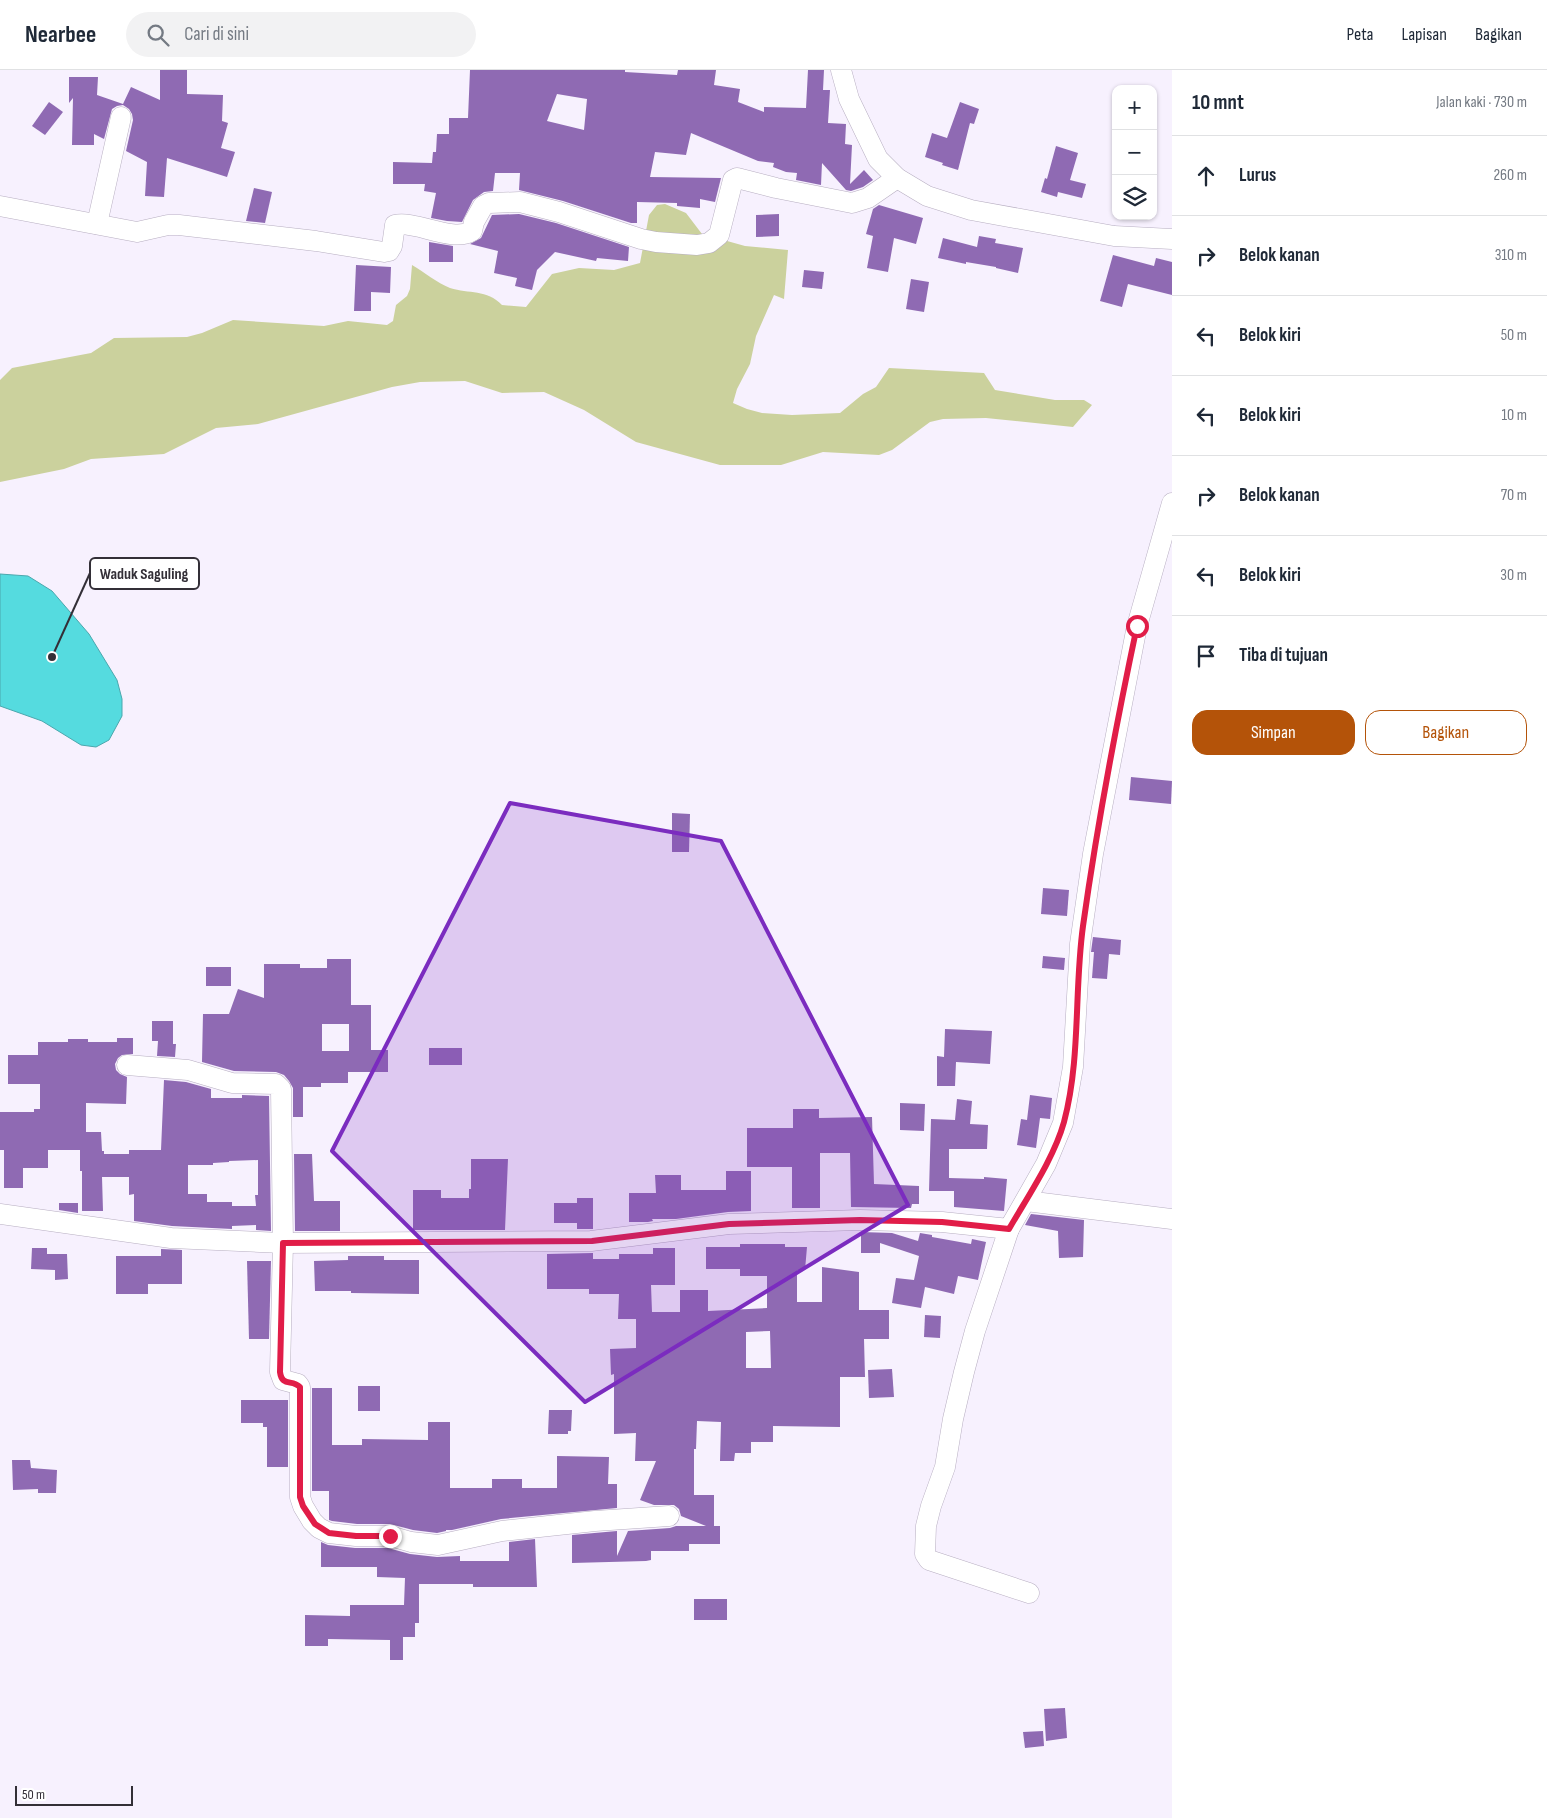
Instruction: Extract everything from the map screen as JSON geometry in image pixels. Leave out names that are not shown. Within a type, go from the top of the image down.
[{"type":"street","points":[[841,70],[849,99],[871,148],[878,159],[897,178],[927,196],[970,210],[1114,236],[1172,239]]},
{"type":"street","points":[[97,224],[121,117]]},
{"type":"street","points":[[0,206],[138,232],[168,225],[188,225],[316,241],[384,252],[389,251],[392,246],[393,227],[395,225],[400,224],[427,230],[466,234],[472,231],[474,222],[483,206],[489,203],[520,202],[559,212],[641,239],[662,243],[697,245],[709,243],[719,235],[733,180],[737,178],[852,203],[868,198],[897,178]]},
{"type":"street","points":[[1029,1593],[929,1560],[925,1554],[926,1526],[945,1467],[953,1419],[975,1331],[1009,1229],[1026,1201],[1064,1123],[1073,1067],[1080,944],[1093,854],[1137,626],[1172,503]]},
{"type":"street","points":[[127,1065],[188,1070],[229,1082],[276,1084],[280,1086],[282,1092],[283,1243],[280,1372],[282,1379],[298,1384],[300,1387],[300,1497],[308,1513],[319,1528],[329,1533],[356,1536],[390,1536],[411,1542],[442,1545],[502,1531],[595,1521],[670,1516]]},
{"type":"street","points":[[1026,1201],[1172,1219]]},
{"type":"street","points":[[0,1214],[171,1238],[283,1243],[592,1241],[729,1224],[860,1220],[942,1222],[1009,1229]]},
{"type":"highlighted area","points":[[510,803],[721,841],[908,1205],[585,1402],[332,1151]]},
{"type":"green space","points":[[665,204],[686,213],[702,234],[745,246],[788,250],[784,299],[774,295],[756,336],[750,364],[737,389],[733,403],[762,413],[792,415],[840,413],[863,394],[876,387],[889,368],[984,373],[995,390],[1055,400],[1084,400],[1092,405],[1073,427],[986,418],[943,419],[930,422],[892,450],[879,455],[823,452],[781,465],[720,465],[636,442],[584,410],[544,392],[502,393],[465,381],[420,382],[392,387],[258,424],[216,428],[164,454],[91,459],[64,469],[0,482],[0,380],[12,368],[91,353],[114,338],[187,337],[233,320],[324,326],[348,321],[387,325],[393,321],[396,305],[407,296],[410,289],[412,265],[450,288],[484,294],[502,305],[526,307],[552,274],[579,268],[614,270],[640,263],[649,215],[657,205]]},
{"type":"water","points":[[0,574],[28,576],[52,591],[89,634],[117,680],[122,699],[122,716],[109,740],[96,747],[81,745],[42,721],[0,706]]},
{"type":"building","points":[[160,70],[187,70],[187,94],[223,95],[222,121],[228,123],[221,148],[235,152],[227,177],[167,158],[164,197],[145,196],[147,162],[126,151],[133,120],[129,109],[123,105],[112,109],[104,139],[94,134],[94,145],[72,145],[73,98],[69,103],[69,77],[98,77],[97,95],[123,104],[131,87],[160,100]]},
{"type":"building","points":[[470,70],[625,70],[625,72],[677,75],[678,70],[716,70],[714,85],[740,89],[738,102],[764,112],[764,107],[806,108],[808,70],[824,70],[823,90],[830,90],[828,123],[846,124],[845,144],[852,145],[850,184],[864,170],[873,180],[863,187],[851,191],[846,190],[822,163],[821,185],[796,180],[797,173],[786,172],[773,167],[774,163],[758,161],[691,133],[686,155],[655,152],[650,177],[721,178],[715,202],[700,199],[700,208],[677,206],[677,203],[637,202],[637,223],[631,223],[563,201],[519,190],[520,173],[495,173],[493,191],[484,192],[473,200],[462,222],[431,218],[436,193],[424,191],[425,184],[393,184],[393,162],[432,163],[433,152],[436,152],[437,134],[449,134],[449,118],[468,118]],"holes":[[[557,94],[587,99],[584,130],[547,121]]]},
{"type":"building","points":[[49,102],[63,112],[45,135],[32,126]]},
{"type":"building","points":[[960,102],[979,109],[974,124],[970,123],[958,170],[925,157],[932,133],[947,138]]},
{"type":"building","points":[[1056,146],[1078,153],[1070,180],[1086,184],[1082,198],[1058,192],[1057,197],[1041,192],[1045,178],[1047,179]]},
{"type":"building","points":[[254,188],[272,192],[265,223],[246,221]]},
{"type":"building","points":[[879,205],[923,218],[916,244],[894,238],[888,272],[867,268],[873,236],[866,234],[873,209]]},
{"type":"building","points":[[519,214],[556,223],[629,247],[628,261],[597,258],[596,261],[555,252],[537,270],[532,290],[515,286],[517,278],[494,273],[498,251],[470,244],[481,238],[492,215]]},
{"type":"building","points":[[779,214],[779,236],[756,237],[756,215]]},
{"type":"building","points":[[979,236],[996,239],[995,243],[1023,248],[1018,273],[996,267],[966,262],[966,264],[938,258],[943,238],[977,247]]},
{"type":"building","points":[[429,242],[453,246],[453,262],[429,262]]},
{"type":"building","points":[[1113,255],[1154,266],[1156,258],[1172,262],[1172,295],[1128,284],[1122,307],[1100,301]]},
{"type":"building","points":[[356,265],[391,267],[390,293],[371,292],[371,311],[354,311]]},
{"type":"building","points":[[804,270],[824,272],[822,289],[802,287]]},
{"type":"building","points":[[911,279],[929,282],[924,312],[906,309]]},
{"type":"building","points":[[1131,777],[1172,781],[1171,804],[1129,800]]},
{"type":"building","points":[[672,813],[690,814],[689,852],[672,852]]},
{"type":"building","points":[[1043,888],[1069,890],[1067,916],[1041,914]]},
{"type":"building","points":[[1093,937],[1121,940],[1120,955],[1109,954],[1107,979],[1092,978],[1094,952],[1091,952]]},
{"type":"building","points":[[1043,956],[1065,958],[1064,970],[1042,968]]},
{"type":"building","points":[[327,959],[351,959],[351,1005],[371,1005],[371,1050],[388,1050],[388,1072],[348,1072],[348,1083],[321,1083],[321,1087],[303,1087],[303,1117],[293,1117],[293,1088],[284,1075],[276,1072],[234,1071],[202,1062],[203,1014],[229,1014],[238,989],[264,998],[264,964],[300,964],[300,968],[327,968]],"holes":[[[322,1024],[349,1024],[349,1051],[322,1051]]]},
{"type":"building","points":[[206,967],[231,967],[231,986],[206,986]]},
{"type":"building","points":[[152,1021],[173,1021],[173,1044],[176,1044],[175,1057],[157,1056],[158,1041],[152,1041]]},
{"type":"building","points":[[945,1029],[992,1031],[990,1064],[956,1062],[955,1086],[937,1086],[937,1056],[944,1057]]},
{"type":"building","points":[[117,1038],[133,1038],[133,1054],[122,1055],[115,1064],[116,1070],[127,1077],[126,1104],[86,1103],[86,1132],[101,1132],[102,1151],[104,1151],[104,1154],[129,1154],[129,1150],[161,1150],[164,1080],[186,1082],[211,1089],[211,1098],[242,1098],[242,1095],[269,1096],[271,1231],[256,1230],[256,1225],[232,1226],[232,1229],[172,1226],[134,1221],[134,1194],[129,1195],[129,1177],[102,1177],[103,1211],[82,1211],[80,1150],[48,1150],[48,1168],[23,1168],[23,1188],[4,1188],[4,1150],[0,1150],[0,1112],[34,1112],[34,1109],[40,1109],[40,1084],[8,1084],[8,1055],[38,1055],[38,1042],[68,1042],[68,1039],[88,1039],[88,1042],[117,1042]],"holes":[[[258,1160],[258,1195],[255,1195],[256,1206],[232,1206],[232,1202],[207,1202],[207,1194],[188,1194],[188,1165],[213,1165],[213,1163],[229,1161]]]},
{"type":"building","points":[[429,1048],[462,1048],[462,1065],[429,1065]]},
{"type":"building","points":[[1030,1095],[1052,1098],[1050,1119],[1040,1118],[1036,1148],[1017,1145],[1021,1119],[1027,1120]]},
{"type":"building","points":[[957,1099],[972,1101],[970,1124],[988,1125],[987,1149],[949,1149],[949,1178],[984,1179],[984,1177],[1007,1179],[1004,1211],[954,1207],[954,1191],[929,1191],[931,1119],[955,1120]]},
{"type":"building","points":[[900,1103],[925,1104],[924,1131],[900,1130]]},
{"type":"building","points":[[793,1109],[819,1109],[819,1118],[872,1117],[874,1184],[919,1186],[919,1204],[912,1204],[911,1208],[851,1207],[850,1153],[820,1153],[820,1208],[792,1208],[792,1167],[747,1167],[747,1128],[793,1128]]},
{"type":"building","points":[[294,1154],[312,1154],[314,1201],[340,1201],[340,1231],[295,1231]]},
{"type":"building","points":[[471,1159],[508,1159],[505,1230],[413,1230],[413,1190],[441,1190],[441,1198],[469,1198],[469,1189],[471,1189]]},
{"type":"building","points":[[726,1171],[751,1171],[751,1211],[676,1219],[652,1219],[653,1221],[648,1222],[629,1222],[629,1193],[656,1193],[655,1175],[681,1175],[681,1190],[726,1190]]},
{"type":"building","points":[[577,1198],[593,1198],[593,1229],[577,1229],[577,1223],[554,1223],[554,1203],[577,1203]]},
{"type":"building","points":[[59,1203],[78,1203],[78,1213],[59,1210]]},
{"type":"building","points":[[1031,1214],[1084,1220],[1083,1257],[1059,1258],[1058,1231],[1025,1225]]},
{"type":"building","points":[[861,1232],[892,1233],[918,1241],[920,1233],[971,1244],[972,1239],[986,1242],[978,1280],[958,1276],[954,1294],[925,1287],[921,1308],[892,1303],[896,1278],[914,1280],[919,1256],[880,1243],[880,1253],[861,1253]]},
{"type":"building","points":[[740,1244],[785,1244],[785,1247],[807,1247],[805,1270],[797,1270],[797,1302],[822,1302],[822,1267],[859,1272],[859,1310],[889,1310],[889,1339],[864,1339],[865,1377],[840,1377],[840,1427],[773,1426],[773,1442],[751,1442],[751,1453],[735,1453],[734,1461],[720,1461],[721,1422],[697,1421],[696,1449],[694,1449],[694,1495],[714,1495],[714,1526],[720,1526],[720,1544],[689,1544],[689,1551],[651,1551],[651,1560],[646,1561],[572,1563],[572,1535],[617,1531],[617,1556],[628,1531],[676,1526],[706,1526],[681,1516],[679,1509],[674,1505],[654,1505],[640,1500],[656,1461],[635,1461],[636,1433],[614,1434],[614,1374],[611,1375],[610,1349],[636,1348],[636,1319],[618,1319],[619,1294],[589,1294],[589,1289],[547,1289],[547,1254],[593,1253],[593,1259],[619,1259],[619,1254],[653,1254],[653,1248],[675,1248],[675,1285],[651,1285],[652,1312],[680,1312],[680,1290],[708,1290],[708,1311],[767,1308],[767,1276],[740,1276],[740,1269],[706,1269],[706,1247],[740,1247]],"holes":[[[770,1331],[771,1368],[746,1368],[746,1332]]]},
{"type":"building","points":[[32,1248],[47,1248],[47,1254],[67,1254],[68,1279],[55,1280],[55,1270],[31,1269]]},
{"type":"building","points":[[161,1249],[182,1250],[182,1284],[148,1284],[148,1294],[116,1294],[116,1256],[161,1256]]},
{"type":"building","points":[[348,1256],[384,1256],[384,1260],[419,1260],[419,1294],[315,1291],[314,1261],[348,1260]]},
{"type":"building","points":[[247,1261],[271,1261],[269,1339],[249,1339]]},
{"type":"building","points":[[925,1315],[941,1316],[940,1338],[924,1337]]},
{"type":"building","points":[[892,1369],[894,1397],[869,1398],[868,1370]]},
{"type":"building","points":[[358,1386],[380,1386],[380,1411],[358,1411]]},
{"type":"building","points":[[312,1388],[332,1388],[332,1445],[362,1445],[362,1439],[428,1440],[428,1422],[450,1422],[450,1488],[492,1488],[492,1479],[522,1479],[522,1488],[557,1488],[557,1456],[609,1457],[608,1484],[617,1484],[617,1508],[501,1519],[437,1533],[413,1530],[390,1524],[357,1524],[329,1520],[329,1491],[312,1491]]},
{"type":"building","points":[[241,1400],[288,1400],[288,1467],[267,1467],[267,1427],[263,1427],[263,1423],[241,1423]]},
{"type":"building","points":[[549,1410],[572,1410],[571,1431],[568,1431],[568,1434],[548,1434]]},
{"type":"building","points":[[12,1460],[30,1460],[31,1468],[57,1470],[56,1493],[38,1493],[38,1489],[13,1490]]},
{"type":"building","points":[[535,1539],[537,1587],[473,1587],[473,1584],[419,1584],[419,1623],[415,1623],[415,1637],[403,1637],[403,1660],[390,1660],[390,1640],[328,1639],[328,1646],[305,1646],[305,1615],[350,1616],[350,1605],[404,1605],[405,1578],[377,1577],[377,1567],[321,1567],[321,1542],[328,1545],[355,1548],[388,1548],[410,1554],[437,1557],[460,1556],[460,1561],[509,1561],[509,1542]]},
{"type":"building","points":[[694,1599],[727,1599],[727,1620],[694,1620]]},
{"type":"building","points":[[1065,1708],[1067,1738],[1046,1741],[1044,1709]]},
{"type":"building","points":[[1043,1731],[1044,1746],[1025,1748],[1023,1732]]},
{"type":"place","name":"Waduk Saguling","points":[[52,657]]},
{"type":"route","points":[[390,1536],[356,1536],[329,1533],[319,1528],[312,1521],[301,1502],[300,1387],[298,1384],[285,1381],[280,1375],[283,1243],[542,1243],[617,1239],[695,1227],[729,1224],[860,1220],[942,1222],[1009,1229],[1046,1164],[1064,1123],[1073,1067],[1080,944],[1093,854],[1137,626]]}]
